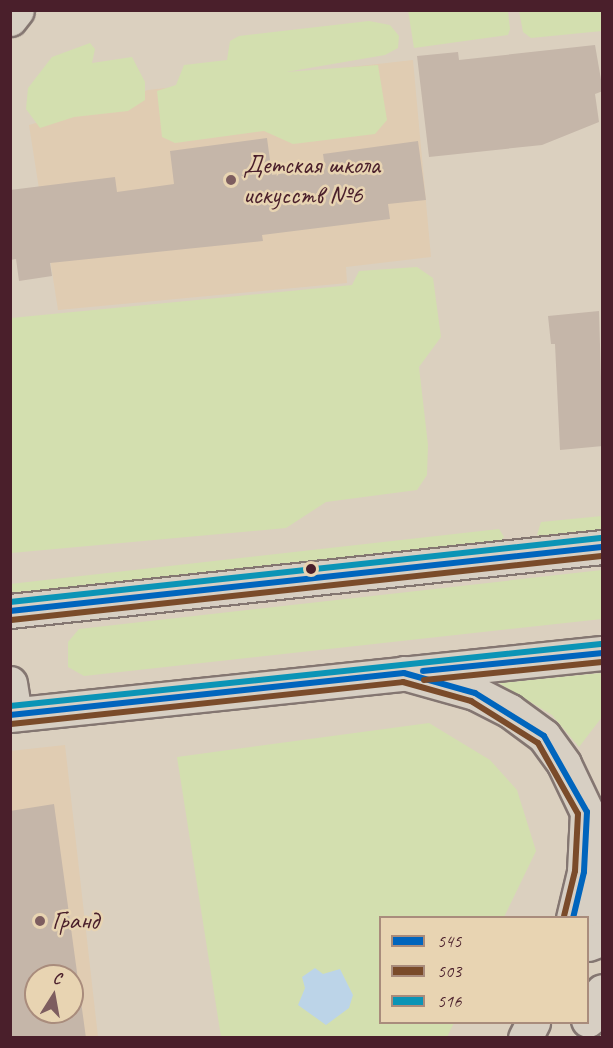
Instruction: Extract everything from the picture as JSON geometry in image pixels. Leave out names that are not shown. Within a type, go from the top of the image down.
[{"type":"main road","points":[[10,20],[17,10]]},
{"type":"main road","points":[[10,611],[603,547]]},
{"type":"main road","points":[[12,704],[404,673],[603,653]]},
{"type":"main road","points":[[404,673],[475,693],[510,711],[544,736],[564,764],[587,812],[584,872],[573,916]]},
{"type":"main road","points":[[588,916],[603,887]]},
{"type":"main road","points":[[589,1017],[603,991]]},
{"type":"main road","points":[[525,1038],[532,1024]]},
{"type":"main road","points":[[579,1038],[586,1024]]},
{"type":"shaded area","name":"Детская школа искусств №6","points":[[413,60],[431,257],[346,267],[347,283],[58,310],[29,125],[148,90]]},
{"type":"shaded area","name":"Гранд","points":[[65,745],[98,1037],[11,1037],[10,751]]},
{"type":"green space","points":[[408,10],[508,11],[510,29],[508,35],[414,48]]},
{"type":"green space","points":[[519,11],[602,11],[602,31],[531,38],[523,32]]},
{"type":"green space","points":[[369,21],[390,25],[399,36],[398,48],[385,55],[286,72],[378,65],[387,120],[375,134],[293,144],[264,131],[175,143],[162,137],[157,91],[176,85],[184,65],[227,60],[230,41],[239,36]]},
{"type":"green space","points":[[90,43],[95,49],[92,63],[132,57],[145,82],[145,100],[128,111],[74,117],[40,128],[26,109],[28,88],[52,57]]},
{"type":"green space","points":[[417,267],[433,278],[441,337],[419,367],[428,445],[427,475],[417,490],[326,502],[286,528],[11,553],[11,318],[352,285],[359,271]]},
{"type":"green space","points":[[602,516],[602,534],[537,535],[541,522]]},
{"type":"green space","points":[[499,529],[504,537],[500,542],[11,598],[10,584]]},
{"type":"green space","points":[[602,570],[602,619],[84,676],[68,667],[68,642],[79,629]]},
{"type":"green space","points":[[602,673],[602,717],[579,747],[552,715],[499,683]]},
{"type":"green space","points":[[429,723],[490,760],[517,790],[536,851],[504,916],[379,916],[379,1024],[454,1024],[447,1037],[221,1037],[177,757]]},
{"type":"water","points":[[315,968],[323,974],[340,969],[353,995],[349,1008],[326,1025],[298,1005],[305,988],[302,977]]},
{"type":"building","points":[[595,45],[603,91],[595,94],[599,122],[542,145],[429,157],[417,56],[458,52],[459,60]]},
{"type":"building","points":[[267,138],[272,175],[325,168],[323,154],[418,141],[426,200],[388,204],[390,219],[262,235],[263,241],[50,263],[52,276],[19,281],[16,259],[10,260],[10,190],[115,177],[117,192],[174,184],[170,151]]},
{"type":"building","points":[[599,311],[603,446],[560,450],[555,344],[551,344],[548,316]]},
{"type":"building","name":"Гранд","points":[[54,804],[76,964],[24,964],[24,1024],[84,1023],[86,1038],[10,1038],[10,811]]},
{"type":"transit line","name":"516","points":[[10,602],[601,538]]},
{"type":"transit line","name":"545","points":[[10,611],[602,547]]},
{"type":"transit line","name":"503","points":[[11,620],[602,556]]},
{"type":"transit line","name":"516","points":[[10,706],[601,644]]},
{"type":"transit line","name":"545","points":[[423,671],[602,653]]},
{"type":"transit line","name":"503","points":[[424,680],[602,662]]},
{"type":"transit line","name":"545","points":[[10,715],[404,673],[475,693],[544,736],[587,812],[584,872],[573,916]]},
{"type":"transit line","name":"503","points":[[11,724],[403,682],[471,701],[538,743],[578,814],[575,871],[564,916]]},
{"type":"place","name":"Детская школа искусств №6","points":[[231,180]]},
{"type":"place","name":"Гранд","points":[[40,921]]}]
